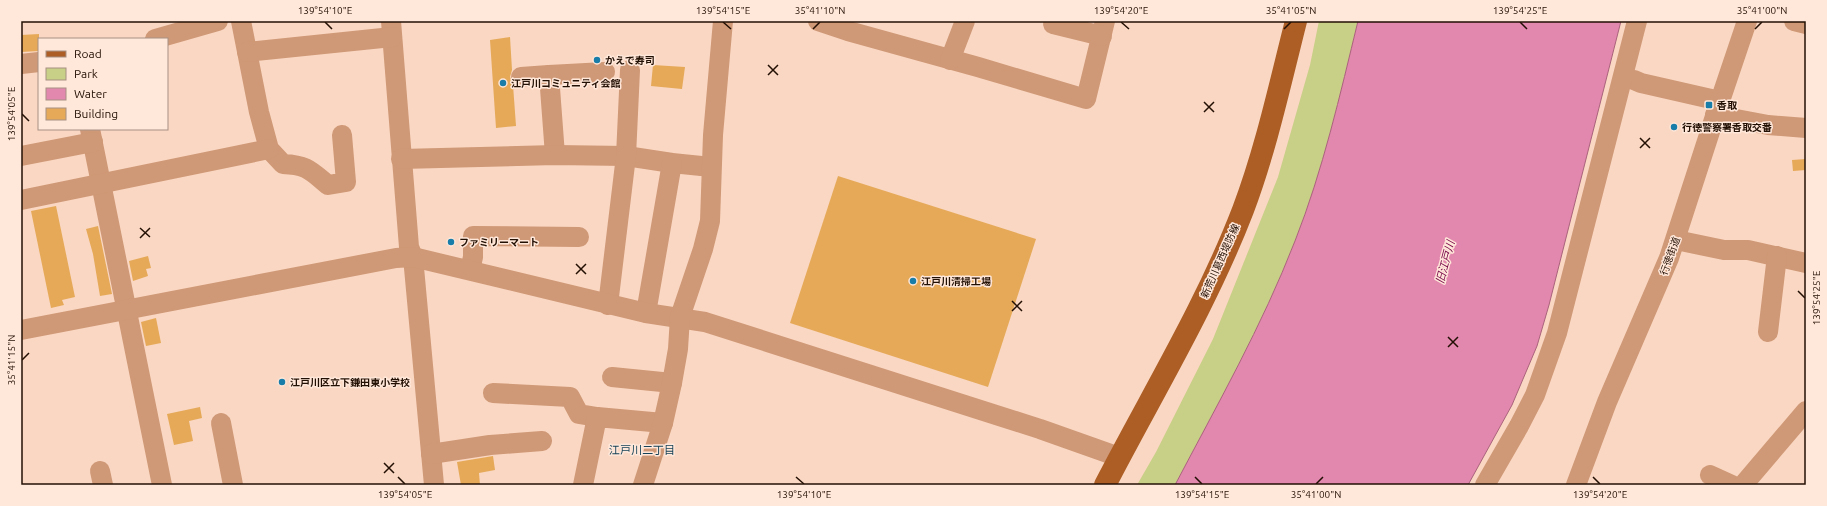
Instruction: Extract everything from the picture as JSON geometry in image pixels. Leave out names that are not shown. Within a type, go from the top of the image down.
[{"type":"main road","name":"新荒川葛西堤防線","points":[[1105,485],[1195,317],[1218,269],[1243,210],[1276,102],[1296,21]]},
{"type":"street","points":[[158,38],[218,21]]},
{"type":"street","points":[[241,21],[269,149],[283,164],[300,165],[328,185],[346,182],[342,135]]},
{"type":"street","points":[[643,485],[663,423],[672,383],[678,349],[680,317],[703,249],[710,221],[711,167],[724,21],[718,21]]},
{"type":"street","points":[[818,21],[848,32],[950,60],[978,66],[1086,99],[1103,28],[1053,24]]},
{"type":"street","points":[[950,60],[966,21]]},
{"type":"street","points":[[1485,485],[1520,426],[1534,395],[1557,333],[1637,21]]},
{"type":"street","name":"行徳街道","points":[[1576,485],[1607,402],[1662,279],[1747,21]]},
{"type":"street","points":[[1794,21],[1806,24]]},
{"type":"street","points":[[247,52],[392,29],[409,247],[413,257],[434,485]]},
{"type":"street","points":[[21,64],[38,62]]},
{"type":"street","points":[[608,305],[626,156],[630,70]]},
{"type":"street","points":[[521,77],[605,72]]},
{"type":"street","points":[[549,75],[556,155]]},
{"type":"street","points":[[1634,80],[1768,125],[1806,128]]},
{"type":"street","points":[[21,156],[92,136],[162,485]]},
{"type":"street","points":[[21,200],[269,149]]},
{"type":"street","points":[[401,159],[556,155],[626,156],[672,164],[711,167]]},
{"type":"street","points":[[646,313],[672,164]]},
{"type":"street","points":[[470,270],[473,256],[473,236],[579,237]]},
{"type":"street","points":[[1676,240],[1724,250],[1748,250],[1806,263]]},
{"type":"street","points":[[1768,332],[1777,256]]},
{"type":"street","points":[[21,330],[396,258],[413,257],[608,305],[646,313],[705,322],[1120,456]]},
{"type":"street","points":[[612,377],[672,383]]},
{"type":"street","points":[[493,393],[570,397],[579,414],[663,423]]},
{"type":"street","points":[[1743,485],[1806,411]]},
{"type":"street","points":[[583,485],[597,417]]},
{"type":"street","points":[[221,423],[233,485]]},
{"type":"street","points":[[431,454],[490,444],[542,441]]},
{"type":"street","points":[[1710,475],[1732,485]]},
{"type":"green space","points":[[1319,21],[1358,21],[1338,104],[1322,160],[1295,241],[1254,334],[1175,485],[1137,485],[1156,452],[1213,339],[1278,177],[1310,65]]},
{"type":"water","name":"旧江戸川","points":[[1358,21],[1621,21],[1549,305],[1537,346],[1512,405],[1468,485],[1175,485],[1254,334],[1295,241],[1322,160],[1338,104]]},
{"type":"building","points":[[39,34],[38,51],[21,52],[21,35]]},
{"type":"building","name":"江戸川コミュニティ会館","points":[[510,37],[512,70],[510,77],[513,85],[516,126],[496,128],[490,40]]},
{"type":"building","points":[[653,65],[685,67],[682,89],[651,86]]},
{"type":"building","points":[[1806,159],[1806,170],[1793,171],[1792,160]]},
{"type":"building","name":"江戸川清掃工場","points":[[838,176],[1036,239],[988,387],[790,323]]},
{"type":"building","points":[[56,206],[75,297],[62,300],[64,305],[51,308],[31,211]]},
{"type":"building","points":[[98,226],[112,294],[100,296],[93,254],[86,229]]},
{"type":"building","points":[[148,256],[151,268],[146,269],[148,276],[133,281],[129,261]]},
{"type":"building","points":[[156,318],[161,343],[146,346],[141,322]]},
{"type":"building","points":[[200,407],[202,418],[189,421],[193,441],[174,445],[167,414]]},
{"type":"building","points":[[493,456],[495,470],[479,473],[480,485],[461,485],[457,462]]},
{"type":"place","name":"かえで寿司","points":[[597,60]]},
{"type":"place","name":"江戸川コミュニティ会館","points":[[503,83]]},
{"type":"place","name":"香取","points":[[1709,105]]},
{"type":"place","name":"行徳警察署香取交番","points":[[1674,127]]},
{"type":"place","name":"ファミリーマート","points":[[451,242]]},
{"type":"place","name":"江戸川清掃工場","points":[[913,281]]},
{"type":"place","name":"江戸川区立下鎌田東小学校","points":[[282,382]]},
{"type":"district","name":"江戸川二丁目","points":[[642,450]]}]
